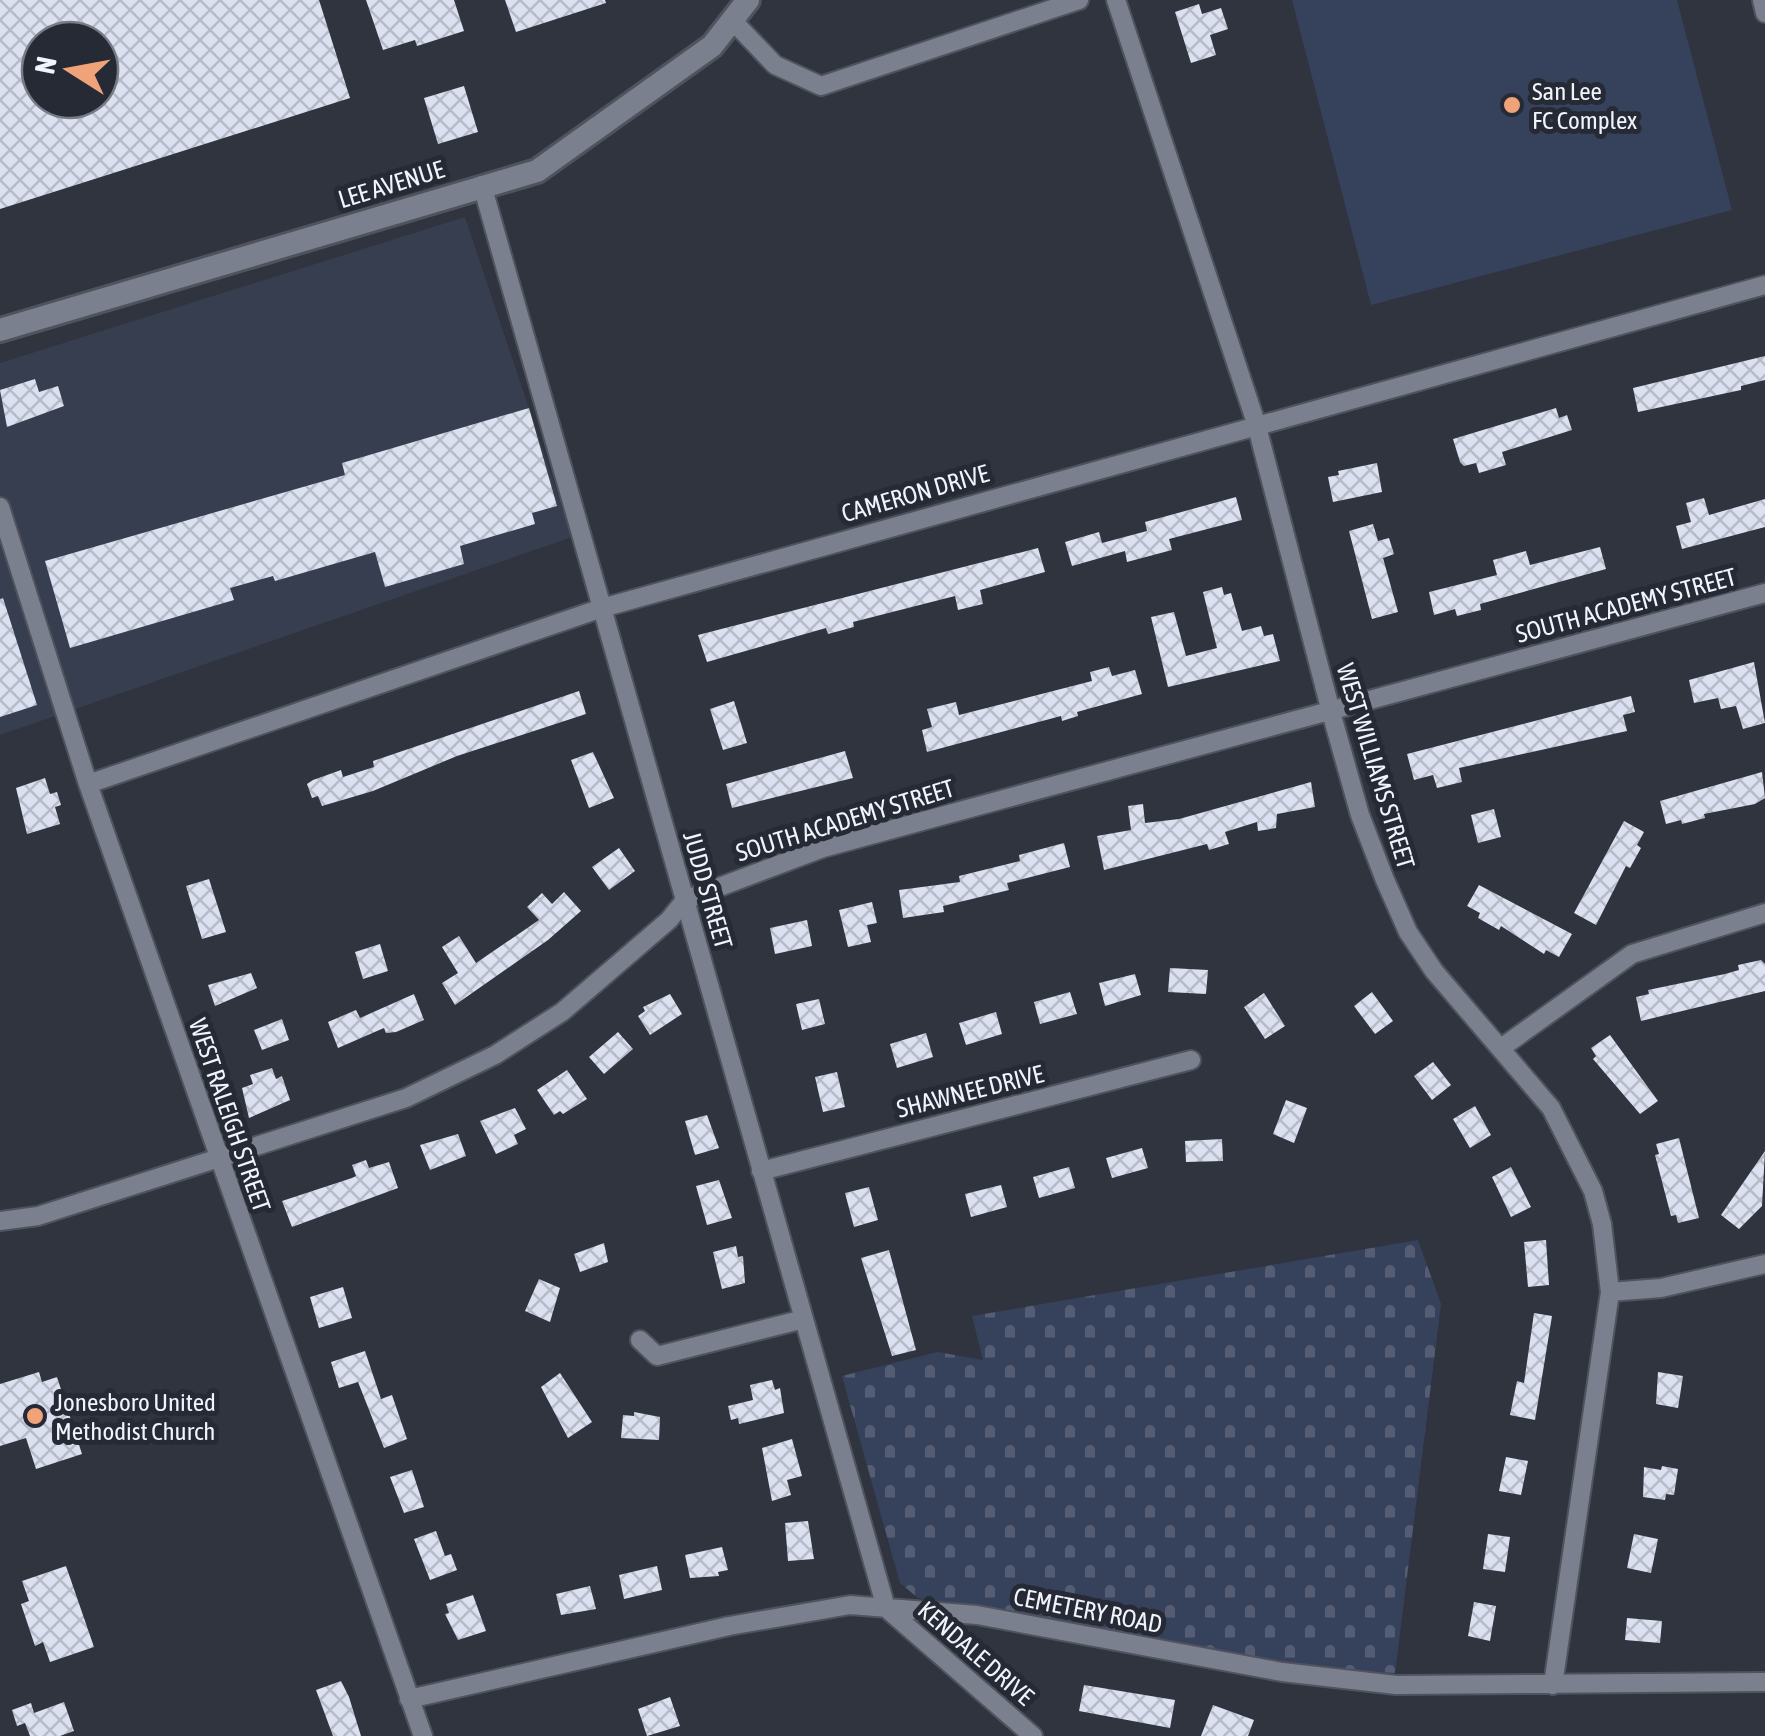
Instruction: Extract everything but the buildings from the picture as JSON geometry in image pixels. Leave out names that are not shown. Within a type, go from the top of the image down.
[{"type":"street","name":"LEE AVENUE","points":[[0,330],[537,171],[666,83],[712,46],[748,0]]},
{"type":"street","points":[[733,20],[775,65],[820,86],[1079,0]]},
{"type":"street","name":"WEST WILLIAMS STREET","points":[[1116,0],[1256,423],[1360,815],[1408,932],[1434,971],[1551,1108],[1593,1191],[1609,1256],[1610,1292],[1553,1685]]},
{"type":"street","points":[[1762,0],[1765,13]]},
{"type":"street","name":"JUDD STREET","points":[[482,185],[886,1608]]},
{"type":"street","name":"CAMERON DRIVE","points":[[88,784],[602,608],[1256,423],[1765,285]]},
{"type":"street","name":"WEST RALEIGH STREET","points":[[0,507],[88,784],[423,1736]]},
{"type":"street","name":"SOUTH ACADEMY STREET","points":[[0,1221],[38,1216],[406,1098],[495,1054],[562,1012],[669,920],[684,900],[823,848],[1765,594]]},
{"type":"street","points":[[1500,1048],[1632,954],[1765,913]]},
{"type":"street","name":"SHAWNEE DRIVE","points":[[762,1171],[1191,1060]]},
{"type":"street","points":[[1610,1292],[1662,1288],[1765,1264]]},
{"type":"street","points":[[640,1340],[658,1356],[804,1319]]},
{"type":"street","name":"CEMETERY ROAD","points":[[410,1699],[794,1612],[850,1606],[977,1615],[1282,1672],[1396,1685],[1765,1682]]},
{"type":"street","name":"KENDALE DRIVE","points":[[886,1608],[1032,1736]]},
{"type":"shaded area","points":[[465,217],[572,537],[0,735],[0,363]]},
{"type":"green space","name":"San Lee FC Complex","points":[[1292,0],[1677,0],[1732,210],[1371,305]]},
{"type":"green space","points":[[1418,1240],[1441,1304],[1395,1673],[1275,1662],[1156,1642],[918,1598],[900,1583],[842,1376],[938,1352],[983,1360],[972,1316]]},
{"type":"place","name":"San Lee FC Complex","points":[[1512,105]]},
{"type":"place","name":"Jonesboro United Methodist Church","points":[[35,1416]]}]
